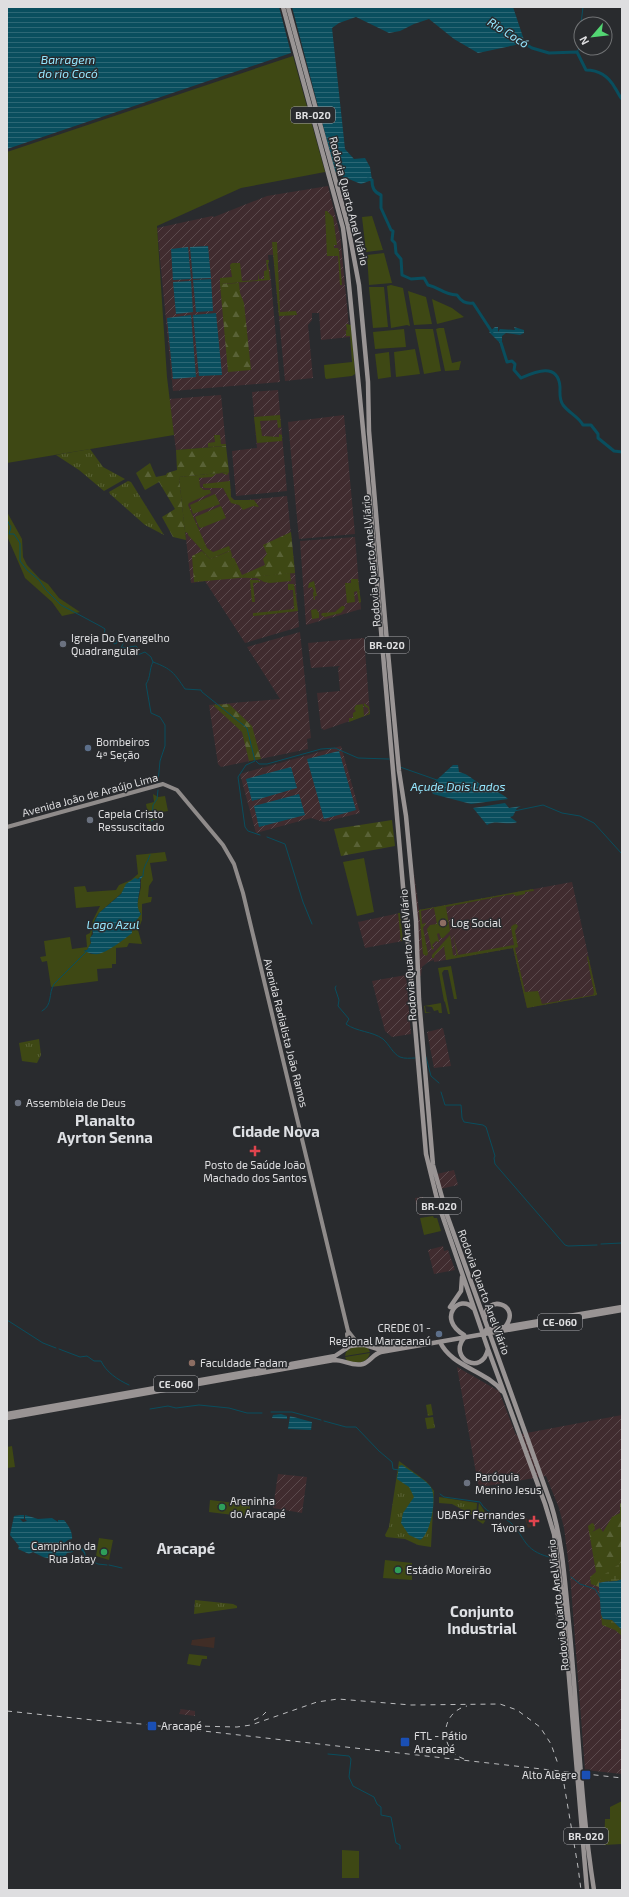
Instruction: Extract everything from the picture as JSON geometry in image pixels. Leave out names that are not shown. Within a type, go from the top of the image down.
[{"type":"highway","name":"Rodovia Quarto Anel Viário","points":[[283,7],[343,228],[360,396],[387,714],[418,1048],[426,1154],[441,1212],[462,1269],[488,1349],[550,1516],[556,1543],[563,1575],[562,1600],[565,1608],[575,1683],[579,1782],[588,1890]]},
{"type":"highway","name":"Rodovia Quarto Anel Viário","points":[[288,7],[354,251],[359,285],[386,631],[416,921],[418,982],[431,1153],[437,1183],[446,1215],[551,1504],[560,1537],[565,1626],[578,1764]]},
{"type":"highway","points":[[354,332],[363,331]]},
{"type":"highway","points":[[360,396],[368,396]]},
{"type":"highway","points":[[373,548],[379,545]]},
{"type":"highway","points":[[374,564],[381,564]]},
{"type":"highway","points":[[380,632],[386,631]]},
{"type":"highway","points":[[387,714],[394,713]]},
{"type":"highway","points":[[404,895],[407,905],[410,906],[413,892]]},
{"type":"highway","points":[[406,921],[408,910],[412,912],[416,921]]},
{"type":"highway","points":[[418,1048],[423,1047]]},
{"type":"highway","points":[[441,1212],[446,1215]]},
{"type":"highway","points":[[450,1307],[461,1288],[462,1269]]},
{"type":"highway","points":[[476,1313],[470,1305],[464,1303],[456,1306],[451,1314],[451,1322],[453,1327],[464,1336],[459,1345],[460,1353],[472,1363],[477,1364],[483,1361],[488,1349]]},
{"type":"highway","points":[[485,1324],[486,1310],[492,1305],[499,1304],[505,1306],[509,1312],[509,1319],[505,1327]]},
{"type":"highway","name":"CE-060","points":[[497,1330],[505,1327],[622,1307]]},
{"type":"highway","name":"CE-060","points":[[7,1414],[330,1358],[362,1344],[378,1349],[622,1310]]},
{"type":"highway","name":"CE-060","points":[[7,1418],[334,1360],[357,1365],[366,1363],[370,1358],[381,1352],[440,1342],[464,1336]]},
{"type":"highway","points":[[440,1342],[451,1356],[492,1380],[506,1396]]},
{"type":"highway","points":[[369,1346],[371,1352],[370,1358]]},
{"type":"highway","points":[[346,1350],[343,1357],[347,1363]]},
{"type":"highway","points":[[565,1608],[558,1616],[565,1626]]},
{"type":"highway","name":"Rodovia Quarto Anel Viário","points":[[579,1782],[594,1890]]},
{"type":"main road","name":"Avenida João de Araújo Lima","points":[[7,828],[160,784],[168,784],[177,791],[218,840]]},
{"type":"main road","name":"Avenida Radialista João Ramos","points":[[218,840],[234,864],[243,893],[348,1331],[355,1340],[362,1344]]},
{"type":"main road","name":"Avenida Radialista João Ramos","points":[[218,840],[229,858],[241,894],[348,1337],[346,1350]]},
{"type":"shaded area","points":[[328,186],[340,234],[350,337],[321,340],[319,313],[312,313],[312,320],[308,325],[313,378],[285,381],[273,255],[268,255],[280,382],[173,391],[157,228],[212,216],[214,217],[267,196]]},
{"type":"shaded area","points":[[278,390],[287,491],[236,496],[232,451],[257,448],[252,392]]},
{"type":"shaded area","points":[[221,395],[226,446],[176,450],[169,399]]},
{"type":"shaded area","points":[[344,415],[355,534],[299,539],[288,422]]},
{"type":"shaded area","points":[[229,472],[231,497],[236,501],[287,496],[295,573],[299,627],[245,643],[205,581],[191,583],[179,477]]},
{"type":"shaded area","points":[[355,537],[361,609],[306,625],[300,541]]},
{"type":"shaded area","points":[[300,632],[311,738],[307,739],[308,749],[221,767],[218,764],[209,705],[280,699],[247,647]]},
{"type":"shaded area","points":[[364,638],[370,714],[324,730],[321,728],[317,693],[340,691],[338,668],[340,666],[311,668],[308,643]]},
{"type":"shaded area","points":[[341,746],[360,813],[324,822],[311,818],[256,833],[240,774]]},
{"type":"shaded area","points":[[413,867],[419,910],[572,882],[597,995],[527,1008],[513,948],[434,962],[434,960],[428,962],[422,967],[421,976],[419,976]]},
{"type":"shaded area","points":[[400,913],[403,941],[365,948],[358,922]]},
{"type":"shaded area","points":[[406,975],[411,1034],[392,1037],[385,1031],[372,981]]},
{"type":"shaded area","points":[[443,1028],[451,1066],[434,1068],[427,1032]]},
{"type":"shaded area","name":"Posto de Saúde João Machado dos Santos","points":[[253,1146],[257,1146],[259,1147],[259,1155],[253,1156],[250,1153],[250,1149]]},
{"type":"shaded area","points":[[454,1170],[458,1185],[440,1189],[437,1174]]},
{"type":"shaded area","points":[[423,1197],[428,1214],[419,1215],[415,1198]]},
{"type":"shaded area","points":[[443,1246],[444,1251],[448,1250],[455,1270],[434,1274],[428,1250]]},
{"type":"shaded area","points":[[457,1367],[499,1391],[516,1435],[622,1415],[622,1774],[585,1770],[570,1574],[564,1528],[559,1508],[546,1476],[481,1487],[478,1484]]},
{"type":"shaded area","points":[[278,1474],[307,1477],[302,1513],[273,1508]]},
{"type":"shaded area","name":"UBASF Fernandes Távora","points":[[534,1516],[536,1523],[533,1524],[534,1526],[528,1528],[525,1519],[528,1518],[530,1525],[532,1524],[530,1517]]},
{"type":"shaded area","points":[[215,1637],[214,1648],[191,1645],[192,1640]]},
{"type":"shaded area","points":[[181,1709],[195,1711],[195,1716],[179,1714]]},
{"type":"green space","points":[[293,56],[325,172],[241,188],[157,226],[167,377],[174,435],[7,463],[7,152]]},
{"type":"green space","points":[[325,211],[333,217],[337,245],[334,245],[334,248],[338,248],[339,251],[342,285],[340,285],[338,256],[327,256]]},
{"type":"green space","points":[[372,216],[383,250],[366,252],[362,217]]},
{"type":"green space","points":[[272,242],[277,242],[280,312],[296,311],[297,315],[279,316]]},
{"type":"green space","points":[[384,253],[392,283],[369,285],[367,255]]},
{"type":"green space","points":[[266,260],[269,260],[270,280],[220,284],[220,278],[232,277],[230,265],[232,263],[240,263],[242,281],[258,280],[258,273],[259,279],[264,279],[264,271],[267,270]]},
{"type":"green space","points":[[239,283],[240,293],[244,303],[251,370],[228,372],[220,284]]},
{"type":"green space","points":[[391,285],[403,288],[410,326],[407,325],[391,328],[387,286]]},
{"type":"green space","points":[[369,287],[384,287],[388,327],[373,328]]},
{"type":"green space","points":[[408,291],[426,297],[432,324],[414,325]]},
{"type":"green space","points":[[432,299],[452,308],[464,317],[437,324]]},
{"type":"green space","points":[[346,324],[351,325],[355,374],[352,376],[326,379],[324,365],[352,362],[350,336],[346,336],[346,331],[344,331],[347,330]]},
{"type":"green space","points":[[444,328],[452,363],[461,361],[459,370],[445,371],[436,329]]},
{"type":"green space","points":[[404,329],[406,347],[375,349],[373,332]]},
{"type":"green space","points":[[415,329],[433,329],[441,371],[424,374]]},
{"type":"green space","points":[[415,349],[420,374],[396,377],[394,352]]},
{"type":"green space","points":[[389,352],[391,377],[378,379],[375,354]]},
{"type":"green space","points":[[280,415],[281,427],[278,428],[277,420],[260,421],[262,436],[279,437],[279,434],[282,435],[282,441],[257,443],[254,417]]},
{"type":"green space","points":[[214,435],[220,435],[221,444],[226,444],[226,446],[208,447],[208,443],[215,442]]},
{"type":"green space","points":[[226,446],[229,472],[179,477],[186,540],[173,537],[162,517],[175,509],[159,482],[145,490],[136,473],[150,463],[156,477],[166,475],[167,473],[177,470],[176,450]]},
{"type":"green space","points":[[90,449],[103,467],[125,479],[104,491],[79,470],[56,455]]},
{"type":"green space","points":[[229,472],[227,475],[222,473],[216,474],[212,477],[199,478],[200,487],[204,490],[210,490],[211,493],[189,503],[188,505],[207,548],[213,552],[229,546],[233,558],[229,551],[210,559],[188,535],[188,533],[185,532],[179,477]]},
{"type":"green space","points":[[128,481],[131,482],[164,535],[145,525],[110,494],[109,492]]},
{"type":"green space","points":[[230,481],[231,497],[234,500],[254,500],[259,507],[253,506],[243,510],[239,505],[231,503],[223,488],[203,487],[203,484]]},
{"type":"green space","points":[[215,494],[220,504],[193,514],[190,505]]},
{"type":"green space","points":[[221,506],[226,518],[201,528],[199,527],[195,517]]},
{"type":"green space","points":[[7,512],[22,539],[23,557],[27,565],[40,579],[48,584],[59,598],[80,612],[62,616],[52,602],[25,578],[7,536]]},
{"type":"green space","points":[[291,532],[295,573],[194,582],[192,556],[202,551],[210,559],[230,551],[232,558],[234,558],[242,575],[265,565],[263,559],[267,554],[263,545]]},
{"type":"green space","points":[[290,573],[291,581],[270,583],[264,582],[257,578],[239,578]]},
{"type":"green space","points":[[351,579],[358,579],[361,602],[359,603],[357,591],[354,592],[355,602],[347,603],[345,583],[351,583]]},
{"type":"green space","points":[[250,580],[258,580],[261,582],[253,583],[255,602],[252,602]]},
{"type":"green space","points":[[314,581],[317,596],[315,596],[315,600],[312,587],[308,588],[309,583]]},
{"type":"green space","points":[[288,584],[294,584],[298,611],[253,616],[253,613],[294,609],[293,590],[288,590]]},
{"type":"green space","points":[[342,606],[345,608],[341,613],[325,617],[321,615],[322,613],[335,612]]},
{"type":"green space","points":[[316,609],[319,613],[319,618],[312,619],[311,610]]},
{"type":"green space","points":[[364,703],[369,707],[370,714],[349,722],[349,718],[353,718],[353,713],[356,711],[354,709],[356,705],[363,704],[364,716],[369,713],[368,708],[364,706]]},
{"type":"green space","points":[[229,704],[252,726],[261,759],[249,761],[242,732],[213,705]]},
{"type":"green space","points":[[153,794],[158,797],[165,796],[168,811],[157,813],[158,819],[149,821],[146,804],[154,802]]},
{"type":"green space","points":[[392,820],[395,846],[341,856],[334,829]]},
{"type":"green space","points":[[165,852],[167,861],[150,863],[153,880],[149,886],[148,897],[152,897],[151,902],[142,904],[142,920],[138,930],[142,944],[129,943],[127,947],[116,948],[116,964],[112,964],[112,968],[97,969],[98,981],[51,987],[47,961],[42,962],[40,957],[46,956],[44,941],[70,937],[72,949],[87,947],[86,935],[90,933],[93,920],[100,906],[76,908],[74,887],[85,886],[87,892],[116,890],[119,885],[131,880],[138,874],[136,855]],"holes":[[[141,876],[141,887],[137,905],[137,910],[141,913],[120,942],[98,954],[91,954],[84,950],[87,950],[91,943],[90,941],[95,919],[99,913]]]},
{"type":"green space","points":[[364,858],[374,912],[357,916],[343,862]]},
{"type":"green space","points":[[533,889],[534,891],[525,892],[525,894],[516,896],[513,894],[446,907],[450,931],[443,938],[441,938],[439,933],[437,934],[439,942],[436,941],[432,945],[434,948],[432,950],[427,929],[430,925],[437,924],[434,908],[421,911],[422,924],[426,923],[423,928],[428,954],[426,956],[423,954],[419,910]]},
{"type":"green space","points":[[398,913],[400,913],[403,941],[401,941]]},
{"type":"green space","points":[[516,924],[518,926],[515,931],[518,947],[515,948],[525,992],[538,991],[542,1004],[593,995],[594,992],[588,956],[597,995],[527,1008],[513,948],[446,960],[444,946],[434,958],[432,958],[432,955],[450,935],[453,955],[457,956],[453,934],[458,955],[514,945],[511,927]]},
{"type":"green space","points":[[451,966],[457,999],[454,999],[448,970],[444,970],[442,973],[450,1014],[448,1014],[438,968]]},
{"type":"green space","points":[[441,1003],[442,1013],[439,1013],[438,1010],[434,1011],[432,1007],[425,1006],[426,1012],[432,1012],[425,1013],[424,1006]]},
{"type":"green space","points":[[39,1039],[41,1055],[37,1063],[22,1061],[19,1043]]},
{"type":"green space","points":[[433,1216],[434,1218],[437,1218],[441,1231],[424,1235],[420,1218]]},
{"type":"green space","points":[[360,1346],[368,1348],[370,1352],[345,1356],[347,1351],[352,1347]]},
{"type":"green space","points":[[370,1353],[367,1359],[361,1362],[354,1363],[347,1361],[345,1357]]},
{"type":"green space","points":[[431,1404],[433,1415],[428,1416],[426,1405]]},
{"type":"green space","points":[[433,1417],[435,1428],[427,1429],[425,1418]]},
{"type":"green space","points":[[12,1446],[15,1467],[7,1468],[7,1447]]},
{"type":"green space","points":[[399,1461],[427,1482],[434,1491],[431,1547],[418,1545],[405,1539],[386,1537],[385,1535],[389,1527]]},
{"type":"green space","points":[[439,1497],[477,1503],[476,1517],[452,1504],[439,1503]]},
{"type":"green space","points":[[210,1500],[250,1505],[250,1517],[209,1512]]},
{"type":"green space","points":[[622,1502],[622,1562],[600,1580],[599,1587],[591,1584],[590,1577],[596,1572],[588,1526],[592,1523],[594,1524],[595,1529],[592,1532],[600,1528],[603,1532],[612,1517],[620,1513],[620,1504]]},
{"type":"green space","points":[[479,1503],[485,1512],[490,1514],[483,1524],[477,1520]]},
{"type":"green space","name":"Campinho da Rua Jatay","points":[[99,1538],[113,1540],[109,1560],[96,1556]]},
{"type":"green space","name":"Estádio Moreirão","points":[[385,1560],[412,1563],[412,1580],[383,1578]]},
{"type":"green space","points":[[622,1562],[622,1579],[599,1583],[602,1576]]},
{"type":"green space","points":[[195,1600],[233,1604],[237,1606],[237,1608],[194,1614]]},
{"type":"green space","points":[[601,1614],[603,1619],[612,1620],[622,1630],[622,1636],[615,1630],[602,1625]]},
{"type":"green space","points":[[189,1654],[207,1656],[207,1659],[202,1659],[200,1666],[187,1664]]},
{"type":"green space","points":[[622,1801],[622,1844],[604,1845],[605,1819],[610,1819],[610,1807]]},
{"type":"green space","points":[[342,1850],[359,1851],[359,1878],[342,1878]]},
{"type":"water","name":"Barragem do rio Cocó","points":[[7,7],[279,7],[291,53],[7,149]]},
{"type":"water","points":[[292,7],[513,7],[525,43],[478,53],[454,39],[429,19],[400,31],[389,33],[356,17],[339,23],[332,28],[345,149],[354,159],[365,158],[370,167],[372,180],[361,184],[339,175],[335,171]]},
{"type":"water","points":[[208,246],[211,278],[193,279],[190,247]]},
{"type":"water","points":[[188,247],[191,279],[173,280],[171,249]]},
{"type":"water","points":[[211,279],[213,311],[196,312],[193,280]]},
{"type":"water","points":[[191,281],[193,312],[176,314],[173,282]]},
{"type":"water","points":[[216,313],[222,375],[199,376],[193,315]]},
{"type":"water","points":[[191,315],[196,377],[173,379],[167,318]]},
{"type":"water","points":[[495,327],[498,327],[498,332],[500,329],[515,330],[514,327],[524,330],[524,333],[520,335],[506,333],[502,336],[502,345],[489,332]]},
{"type":"water","points":[[339,751],[356,810],[324,819],[307,759]]},
{"type":"water","name":"Açude Dois Lados","points":[[453,765],[458,765],[459,772],[466,774],[485,787],[508,799],[471,804],[433,794],[429,787]]},
{"type":"water","points":[[291,767],[297,788],[252,801],[246,779]]},
{"type":"water","points":[[299,794],[305,815],[259,827],[254,806]]},
{"type":"water","name":"Açude Dois Lados","points":[[505,803],[509,808],[521,806],[517,808],[513,816],[510,817],[517,822],[491,823],[487,825],[473,808]]},
{"type":"water","name":"Lago Azul","points":[[143,876],[140,880],[138,906],[141,914],[132,927],[132,933],[101,953],[94,954],[83,951],[87,950],[91,943],[90,938],[93,934],[92,926],[99,913],[121,894],[126,884],[135,878],[138,879]]},
{"type":"water","points":[[281,1414],[287,1416],[287,1419],[272,1418],[273,1415]]},
{"type":"water","points":[[290,1416],[312,1422],[311,1430],[288,1429]]},
{"type":"water","points":[[402,1465],[424,1480],[430,1486],[432,1491],[433,1505],[430,1523],[424,1536],[420,1540],[409,1535],[401,1523],[403,1513],[414,1497],[409,1487],[397,1479],[399,1466]]},
{"type":"water","points":[[24,1515],[24,1519],[20,1519],[23,1522],[27,1521],[25,1519],[25,1515],[38,1519],[52,1518],[58,1522],[58,1520],[64,1520],[69,1526],[72,1539],[63,1544],[74,1548],[75,1544],[82,1548],[86,1555],[79,1547],[76,1547],[73,1552],[67,1553],[64,1558],[60,1559],[60,1561],[43,1557],[33,1552],[29,1554],[18,1549],[19,1546],[10,1535],[14,1516]]},
{"type":"water","points":[[622,1579],[622,1630],[612,1620],[603,1619],[601,1614],[599,1583]]},
{"type":"waterway","points":[[582,16],[583,7]]},
{"type":"waterway","name":"Rio Cocó","points":[[522,42],[532,48],[549,53],[577,52],[586,70],[595,71],[607,77],[622,99]]},
{"type":"waterway","points":[[368,179],[372,180],[374,189],[381,195],[381,208],[391,230],[393,231],[392,240],[395,243],[396,253],[401,259],[402,275],[411,279],[424,278],[428,285],[457,295],[465,302],[473,303],[492,332]]},
{"type":"waterway","points":[[501,343],[507,362],[512,361],[515,364],[514,370],[521,378],[533,373],[545,371],[555,374],[560,387],[561,401],[565,408],[583,425],[591,425],[598,434],[598,438],[614,451],[622,452]]},
{"type":"waterway","points":[[7,520],[11,527],[9,534],[14,534],[20,543],[20,561],[61,605],[105,629],[104,636],[109,636],[114,641],[114,644],[120,639],[124,642],[121,648],[136,646],[138,648],[133,650],[135,656],[145,652],[151,657],[153,662],[172,672],[185,689],[201,690],[247,728],[255,761],[246,765],[238,777],[245,827],[248,831],[260,835]]},
{"type":"waterway","points":[[153,662],[149,679],[146,684],[151,713],[160,717],[165,725],[165,746],[160,761],[158,782]]},
{"type":"waterway","points":[[256,761],[259,764],[267,764],[321,749],[335,748],[358,758],[389,759]]},
{"type":"waterway","points":[[400,767],[437,780]]},
{"type":"waterway","points":[[152,821],[153,805],[157,799],[158,790]]},
{"type":"waterway","points":[[514,811],[543,805],[562,813],[580,816],[594,823],[622,854]]},
{"type":"waterway","points":[[267,837],[285,844],[303,902],[312,924]]},
{"type":"waterway","points":[[143,876],[144,868],[150,855]]},
{"type":"waterway","points":[[42,1011],[48,1006],[54,984],[86,952]]},
{"type":"waterway","points":[[336,986],[335,988],[339,1000],[338,1006],[349,1019],[346,1024],[355,1029],[379,1036],[395,1054],[400,1057],[415,1058]]},
{"type":"waterway","points":[[426,1057],[431,1076],[439,1083]]},
{"type":"waterway","points":[[441,1092],[445,1105],[461,1105],[462,1118],[464,1122],[483,1125],[486,1127],[495,1156],[495,1164],[565,1245],[597,1245]]},
{"type":"waterway","points":[[601,1244],[622,1243]]},
{"type":"waterway","points":[[7,1320],[43,1343],[56,1348]]},
{"type":"waterway","points":[[59,1349],[80,1357],[87,1356],[94,1361],[101,1361],[106,1369],[121,1381],[129,1385]]},
{"type":"waterway","points":[[150,1409],[168,1406],[176,1408],[199,1405],[229,1408],[247,1413],[262,1413]]},
{"type":"waterway","points":[[271,1412],[292,1412],[321,1420]]},
{"type":"waterway","points":[[324,1421],[346,1427],[356,1427],[392,1462],[393,1469],[399,1470]]},
{"type":"waterway","points":[[440,1494],[444,1497],[480,1502],[487,1510],[511,1523],[534,1551],[549,1557]]},
{"type":"waterway","points":[[66,1546],[75,1546]]},
{"type":"waterway","points":[[78,1547],[84,1552],[86,1558],[98,1564],[107,1565]]},
{"type":"waterway","points":[[109,1565],[122,1568]]},
{"type":"waterway","points":[[571,1577],[580,1584],[595,1589],[600,1597]]},
{"type":"waterway","points":[[328,1754],[349,1756],[351,1759],[349,1777],[353,1786],[374,1797],[377,1804],[381,1807],[381,1815],[391,1817],[396,1843],[400,1845],[400,1849]]},
{"type":"railway","points":[[195,1726],[237,1727],[251,1725],[317,1702],[338,1699],[411,1705],[500,1704],[517,1710],[540,1727],[551,1744],[558,1764]]},
{"type":"railway","points":[[464,1759],[450,1748],[446,1740],[446,1731],[447,1723],[451,1716],[458,1710],[467,1706]]},
{"type":"railway","points":[[7,1711],[141,1724],[622,1778]]},
{"type":"railway","points":[[254,1720],[266,1712]]},
{"type":"railway","points":[[564,1784],[581,1890]]},
{"type":"place","name":"Igreja Do Evangelho Quadrangular","points":[[63,644]]},
{"type":"place","name":"Bombeiros 4ª Seção","points":[[88,748]]},
{"type":"place","name":"Capela Cristo Ressuscitado","points":[[90,820]]},
{"type":"place","name":"Log Social","points":[[443,923]]},
{"type":"place","name":"Assembleia de Deus","points":[[18,1103]]},
{"type":"place","name":"Posto de Saúde João Machado dos Santos","points":[[255,1151]]},
{"type":"place","name":"CREDE 01 - Regional Maracanaú","points":[[439,1334]]},
{"type":"place","name":"Faculdade Fadam","points":[[192,1363]]},
{"type":"place","name":"Paróquia Menino Jesus","points":[[467,1483]]},
{"type":"place","name":"Areninha do Aracapé","points":[[222,1507]]},
{"type":"place","name":"UBASF Fernandes Távora","points":[[534,1521]]},
{"type":"place","name":"Campinho da Rua Jatay","points":[[104,1552]]},
{"type":"place","name":"Estádio Moreirão","points":[[398,1570]]},
{"type":"place","name":"Aracapé","points":[[152,1726]]},
{"type":"place","name":"FTL - Pátio Aracapé","points":[[405,1742]]},
{"type":"place","name":"Alto Alegre","points":[[586,1775]]},
{"type":"district","name":"Planalto Ayrton Senna","points":[[105,1130]]},
{"type":"district","name":"Cidade Nova","points":[[276,1132]]},
{"type":"district","name":"Aracapé","points":[[186,1549]]},
{"type":"district","name":"Conjunto Industrial","points":[[482,1620]]}]
